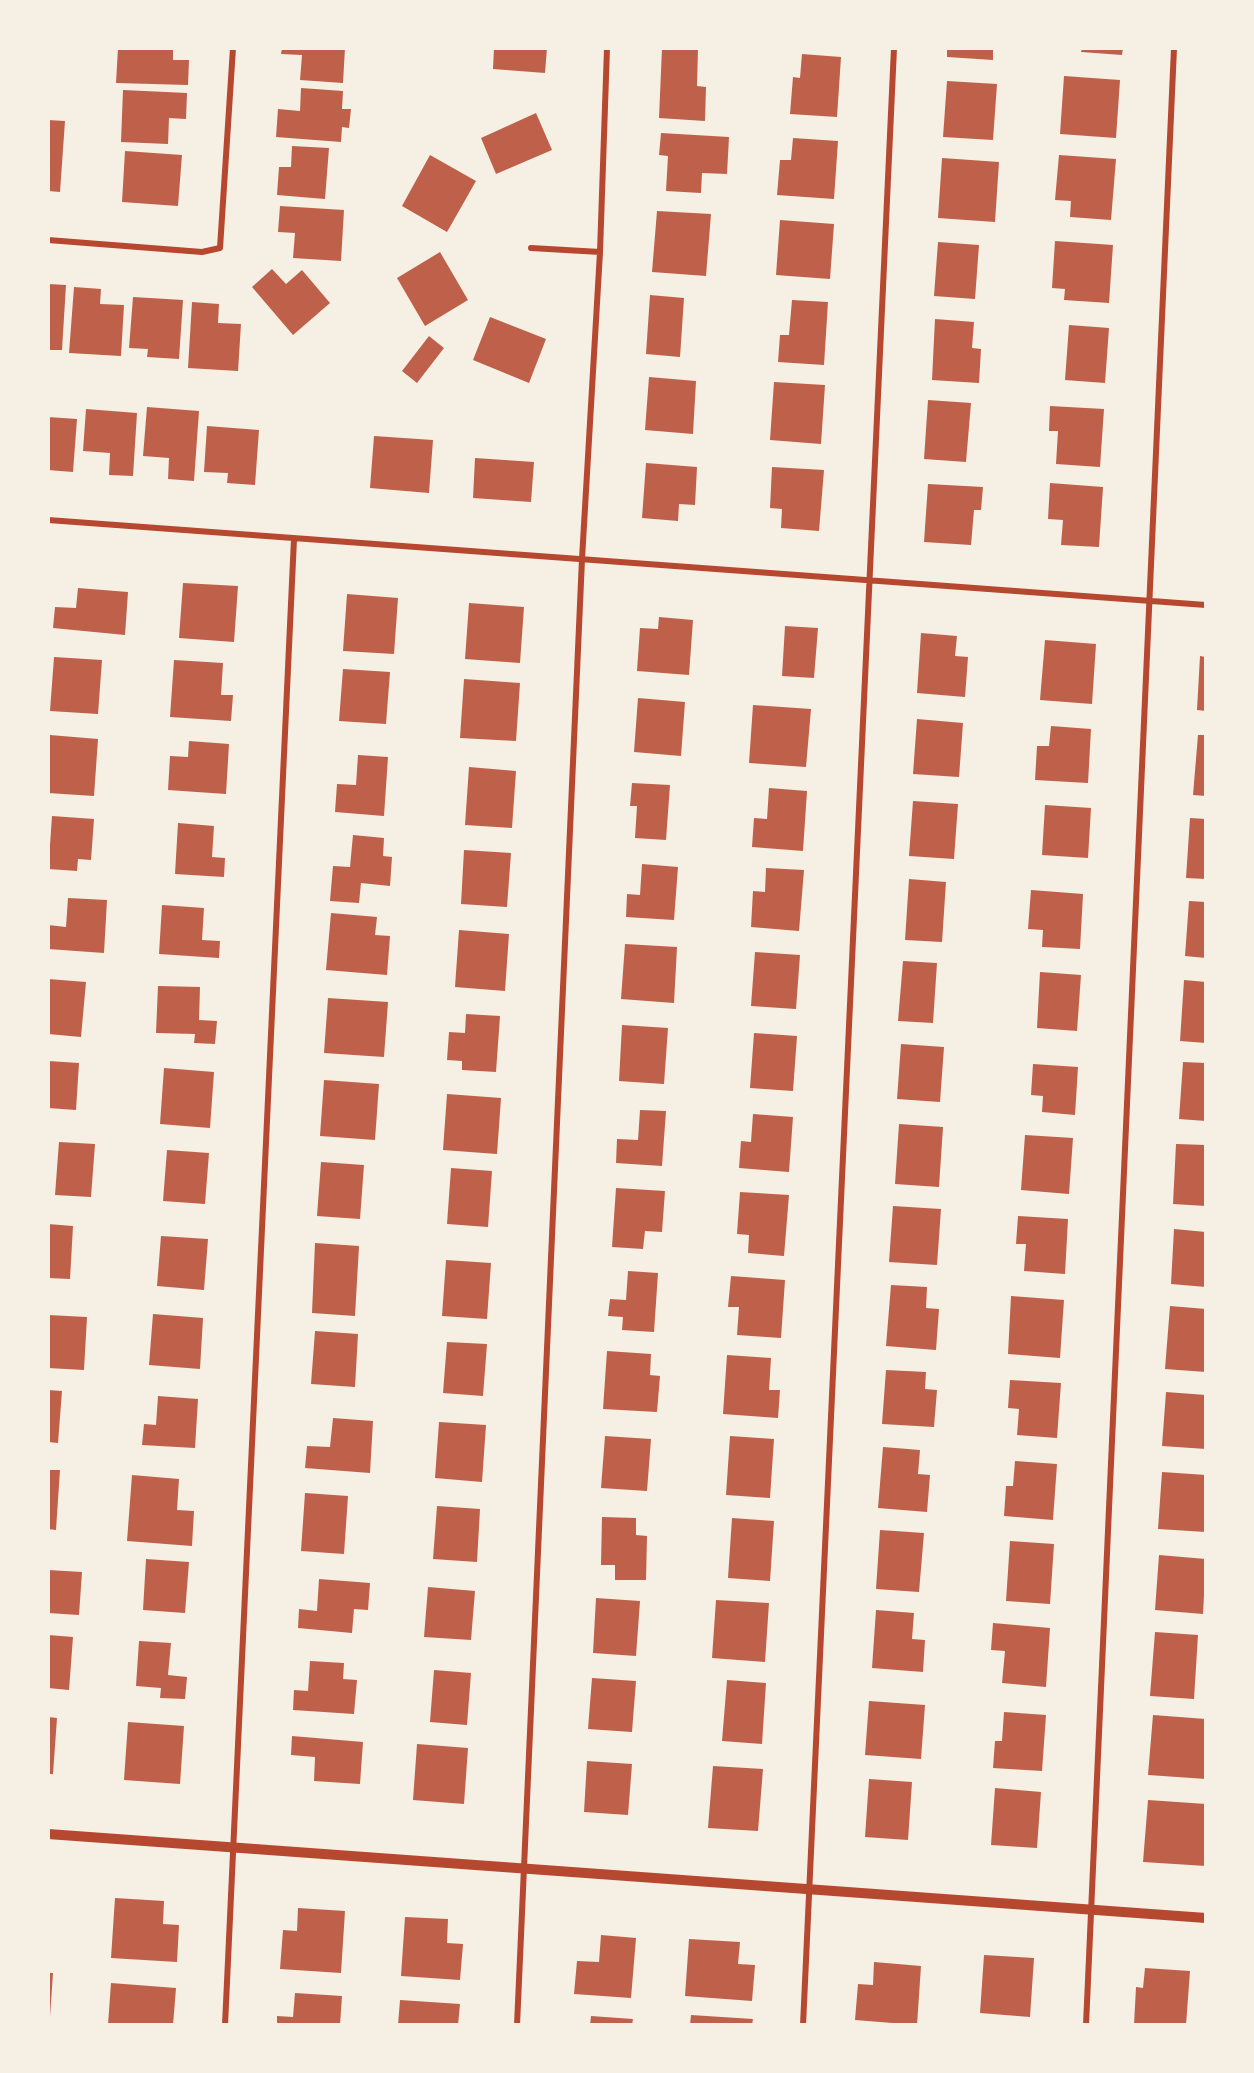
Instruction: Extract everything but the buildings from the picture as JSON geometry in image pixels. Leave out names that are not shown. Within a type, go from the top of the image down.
[{"type":"street","points":[[48,240],[202,252],[220,249],[232,48]]},
{"type":"street","points":[[517,2025],[582,560],[600,252],[607,48]]},
{"type":"street","points":[[803,2025],[894,48]]},
{"type":"street","points":[[1086,2025],[1174,48]]},
{"type":"street","points":[[531,248],[600,252]]},
{"type":"street","points":[[48,520],[1206,605]]},
{"type":"street","points":[[225,2025],[294,539]]},
{"type":"street","points":[[48,1834],[1206,1918]]}]
